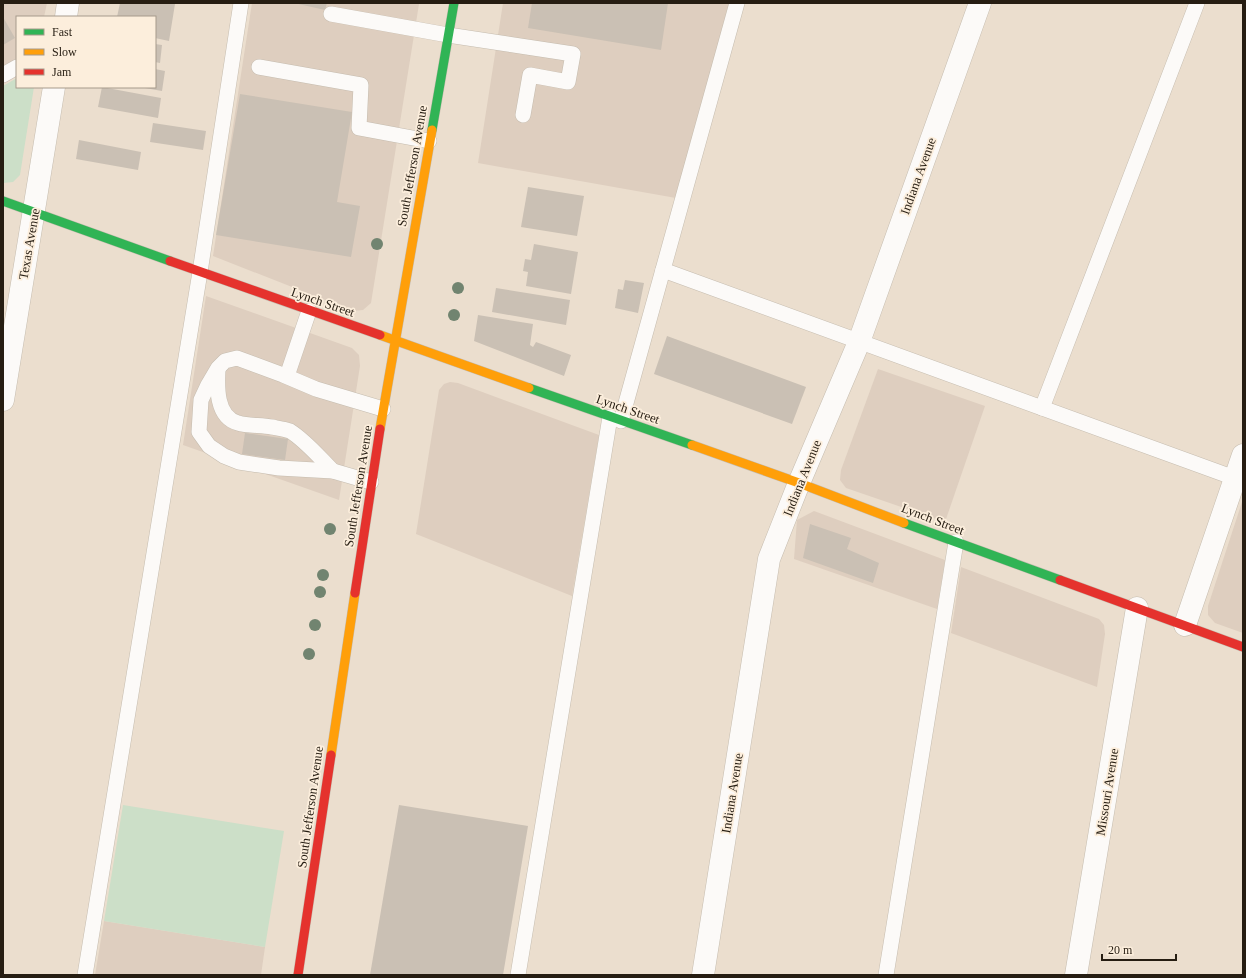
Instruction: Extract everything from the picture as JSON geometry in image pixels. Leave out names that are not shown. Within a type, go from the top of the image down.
[{"type":"street","points":[[66,16],[68,3]]},
{"type":"street","name":"South Jefferson Avenue","points":[[298,975],[371,482],[454,3]]},
{"type":"street","name":"Indiana Avenue","points":[[703,975],[769,559],[799,483],[859,342],[980,3]]},
{"type":"street","name":"Texas Avenue","points":[[3,400],[54,88]]},
{"type":"street","name":"Lynch Street","points":[[3,202],[308,311],[395,340],[799,483],[1243,647]]},
{"type":"street","points":[[1184,625],[1239,479],[1243,455]]},
{"type":"street","name":"Missouri Avenue","points":[[1076,975],[1137,608]]},
{"type":"lane","points":[[85,975],[200,272],[242,3]]},
{"type":"lane","points":[[518,975],[615,419],[663,270],[737,3]]},
{"type":"lane","points":[[1042,408],[1197,3]]},
{"type":"lane","points":[[331,14],[448,35],[573,54],[568,82],[530,76],[523,115]]},
{"type":"lane","points":[[260,67],[361,84],[358,128],[430,141]]},
{"type":"lane","points":[[3,75],[16,68]]},
{"type":"lane","points":[[663,270],[1239,479]]},
{"type":"lane","points":[[287,376],[308,311]]},
{"type":"lane","points":[[371,482],[333,471],[279,468],[240,462],[224,456],[208,446],[198,432],[201,400],[218,368],[225,361],[237,358],[287,376],[316,390],[383,409]]},
{"type":"lane","points":[[218,368],[220,403],[227,416],[237,423],[261,425],[288,431],[308,446],[333,471]]},
{"type":"lane","points":[[886,975],[956,542]]},
{"type":"shaded area","points":[[3,3],[47,3],[44,16],[16,16],[16,60],[3,68]]},
{"type":"shaded area","points":[[252,3],[419,4],[371,303],[363,310],[353,311],[213,256]]},
{"type":"shaded area","points":[[503,3],[729,3],[676,198],[478,163]]},
{"type":"shaded area","points":[[206,296],[352,348],[359,355],[360,366],[339,500],[183,445]]},
{"type":"shaded area","points":[[878,369],[985,406],[945,522],[846,488],[840,480],[841,470]]},
{"type":"shaded area","points":[[450,382],[458,383],[599,435],[572,596],[416,534],[439,390],[444,384]]},
{"type":"shaded area","points":[[1243,499],[1243,633],[1215,623],[1208,615],[1208,606]]},
{"type":"shaded area","points":[[814,511],[945,560],[937,609],[794,559],[797,520]]},
{"type":"shaded area","points":[[961,567],[1099,619],[1104,625],[1105,634],[1097,687],[951,633]]},
{"type":"shaded area","points":[[104,921],[265,947],[261,975],[95,975]]},
{"type":"green space","points":[[16,79],[16,88],[34,88],[20,175],[13,182],[3,183],[3,86]]},
{"type":"green space","points":[[123,805],[284,831],[265,947],[104,921]]},
{"type":"building","points":[[120,3],[175,4],[169,41],[156,38],[156,16],[117,16]]},
{"type":"building","points":[[294,3],[327,3],[325,10]]},
{"type":"building","points":[[532,3],[668,3],[661,50],[528,28]]},
{"type":"building","points":[[3,17],[15,38],[3,45]]},
{"type":"building","points":[[156,44],[162,45],[160,63],[156,62]]},
{"type":"building","points":[[156,69],[165,71],[162,91],[145,88],[156,88]]},
{"type":"building","points":[[102,88],[161,98],[158,118],[98,107]]},
{"type":"building","points":[[240,94],[352,112],[337,202],[360,206],[351,257],[216,235]]},
{"type":"building","points":[[153,123],[206,131],[203,150],[150,142]]},
{"type":"building","points":[[79,140],[141,152],[138,170],[76,159]]},
{"type":"building","points":[[528,187],[584,196],[577,236],[521,227]]},
{"type":"building","points":[[534,244],[578,252],[571,294],[526,286],[528,272],[523,271],[525,259],[531,260]]},
{"type":"building","points":[[625,280],[644,283],[638,313],[615,308],[618,289],[623,290]]},
{"type":"building","points":[[496,288],[570,300],[566,325],[492,312]]},
{"type":"building","points":[[478,315],[533,324],[530,345],[533,347],[536,342],[571,355],[564,376],[474,341]]},
{"type":"building","points":[[667,336],[806,387],[792,424],[654,374]]},
{"type":"building","points":[[245,433],[288,439],[285,460],[242,454]]},
{"type":"building","points":[[810,524],[851,538],[847,549],[879,563],[873,583],[803,558]]},
{"type":"building","points":[[399,805],[528,826],[503,975],[370,975]]},
{"type":"traffic: fast","points":[[432,130],[454,3]]},
{"type":"traffic: fast","points":[[3,201],[170,261]]},
{"type":"traffic: fast","points":[[529,388],[692,445]]},
{"type":"traffic: fast","points":[[904,523],[1060,580]]},
{"type":"traffic: slow","points":[[380,429],[432,130]]},
{"type":"traffic: slow","points":[[380,335],[529,388]]},
{"type":"traffic: slow","points":[[692,445],[799,483],[904,523]]},
{"type":"traffic: slow","points":[[331,755],[355,593]]},
{"type":"traffic: jam","points":[[170,261],[380,335]]},
{"type":"traffic: jam","points":[[355,593],[380,429]]},
{"type":"traffic: jam","points":[[1060,580],[1243,647]]},
{"type":"traffic: jam","points":[[298,975],[331,755]]}]
